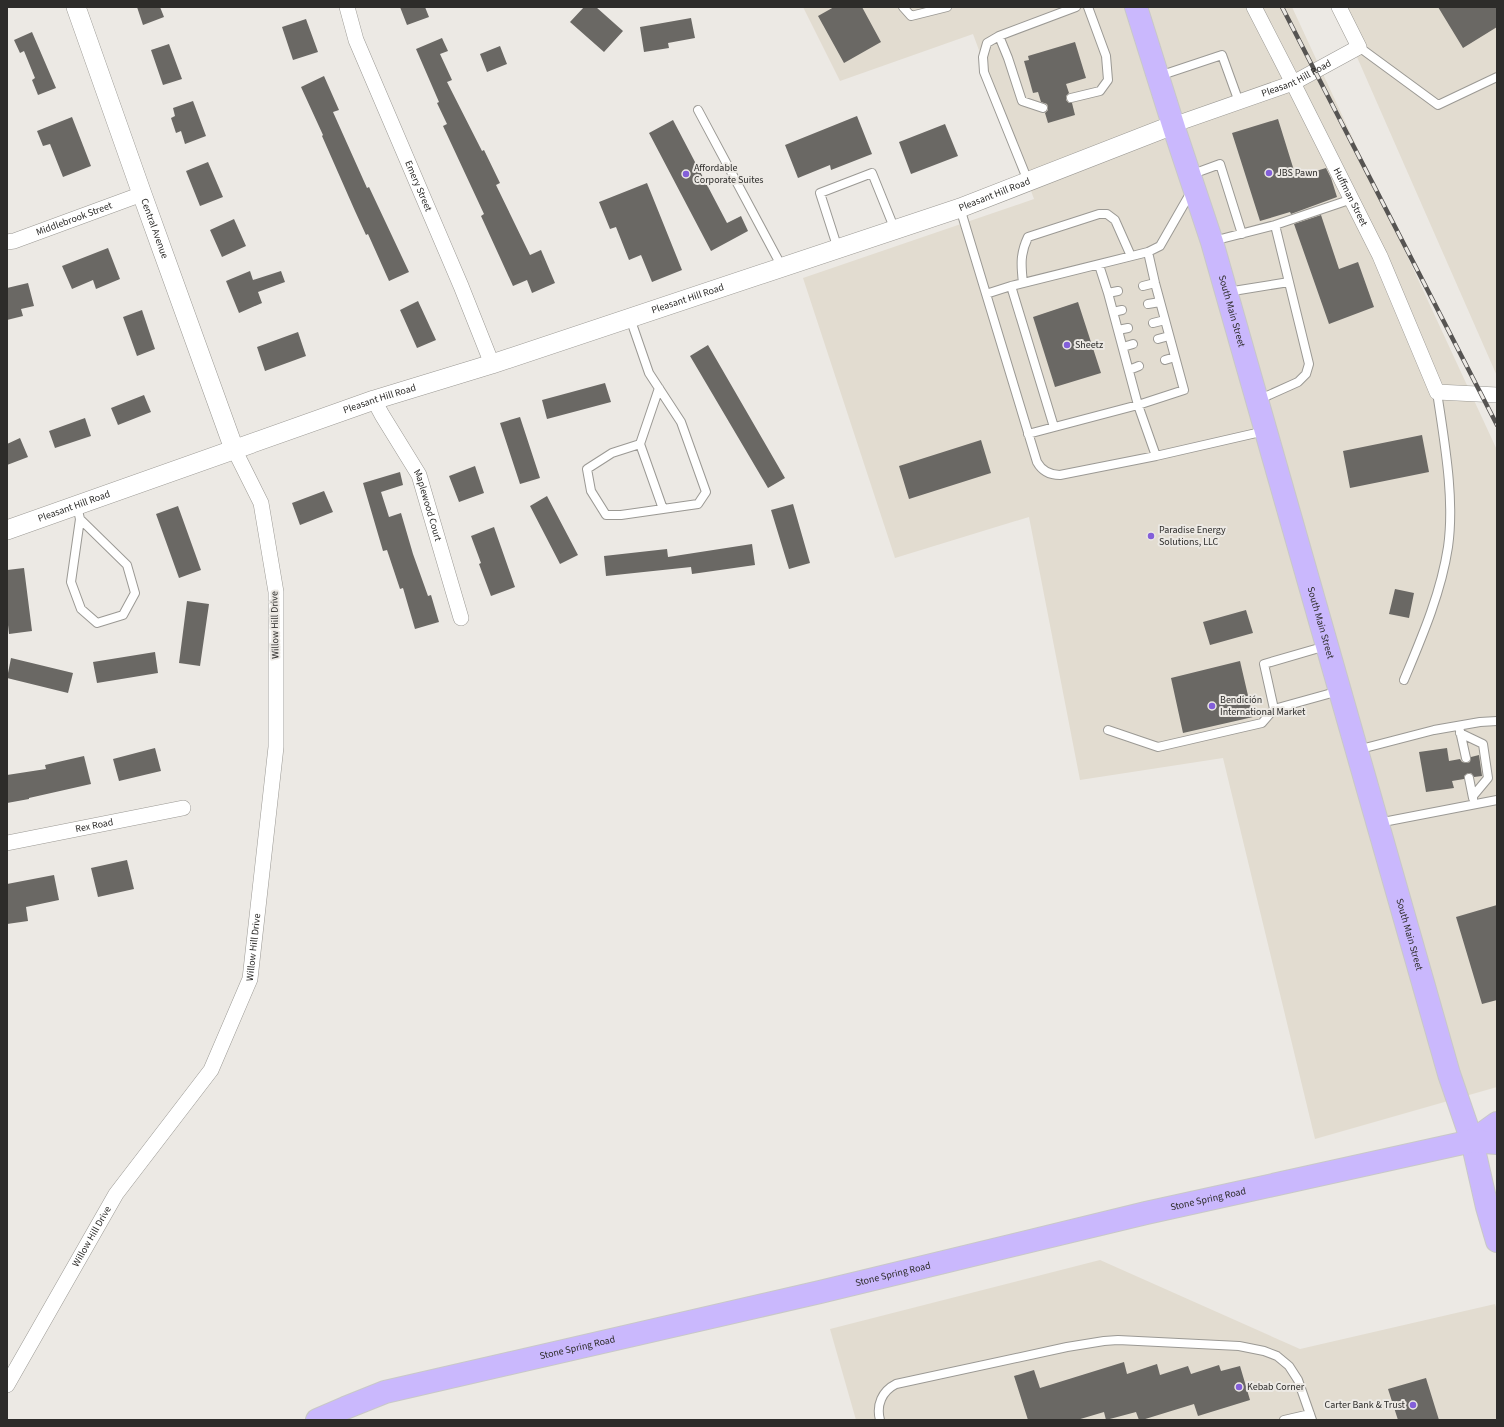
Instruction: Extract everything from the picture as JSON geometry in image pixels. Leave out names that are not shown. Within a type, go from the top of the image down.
[{"type":"main road","name":"South Main Street","points":[[1136,7],[1212,242],[1449,1074],[1472,1141],[1497,1241]]},
{"type":"main road","name":"Stone Spring Road","points":[[1472,1141],[1497,1123]]},
{"type":"main road","name":"Stone Spring Road","points":[[317,1420],[385,1392],[820,1292],[1146,1213],[1472,1141],[1497,1143]]},
{"type":"street","name":"Central Avenue","points":[[76,7],[234,449]]},
{"type":"street","name":"Emery Street","points":[[347,7],[356,40],[461,286],[492,364]]},
{"type":"street","name":"Huffman Street","points":[[1254,7],[1380,256],[1437,392]]},
{"type":"street","points":[[1339,7],[1359,47]]},
{"type":"street","name":"Pleasant Hill Road","points":[[7,530],[78,512],[234,449],[374,400],[492,364],[960,208],[1173,125],[1293,82],[1359,47]]},
{"type":"street","name":"Middlebrook Street","points":[[7,242],[14,241],[142,194]]},
{"type":"street","points":[[1437,392],[1497,395]]},
{"type":"street","name":"Maplewood Court","points":[[374,400],[419,475],[461,618]]},
{"type":"street","name":"Willow Hill Drive","points":[[7,1385],[116,1194],[211,1070],[250,979],[276,747],[276,592],[260,503],[234,449]]},
{"type":"street","name":"Rex Road","points":[[7,843],[182,808]]},
{"type":"lane","points":[[903,7],[911,16],[947,7]]},
{"type":"lane","points":[[1028,181],[984,72],[983,56],[987,43],[999,36],[1076,7]]},
{"type":"lane","points":[[1071,98],[1100,91],[1108,80],[1106,56],[1088,7]]},
{"type":"lane","points":[[999,36],[1022,101],[1043,108]]},
{"type":"lane","points":[[1359,47],[1438,105],[1497,77]]},
{"type":"lane","points":[[1158,77],[1222,55],[1239,102]]},
{"type":"lane","points":[[698,110],[783,268]]},
{"type":"lane","points":[[986,294],[1011,286],[1148,252],[1160,246],[1192,180],[1220,164],[1242,234]]},
{"type":"lane","points":[[838,249],[820,193],[872,173],[895,230]]},
{"type":"lane","points":[[1212,242],[1275,225],[1352,199]]},
{"type":"lane","points":[[960,208],[1028,434],[1038,464],[1045,472],[1055,475],[1156,456],[1265,431]]},
{"type":"lane","points":[[1023,283],[1021,262],[1024,245],[1028,237],[1099,214],[1107,214],[1115,220],[1131,256]]},
{"type":"lane","points":[[1257,400],[1298,382],[1306,374],[1309,364],[1275,225]]},
{"type":"lane","points":[[1028,434],[1138,406],[1184,390],[1148,252]]},
{"type":"lane","points":[[1099,264],[1138,406],[1156,456]]},
{"type":"lane","points":[[1226,292],[1289,282]]},
{"type":"lane","points":[[1143,286],[1155,283]]},
{"type":"lane","points":[[1011,286],[1054,427]]},
{"type":"lane","points":[[1108,293],[1118,291]]},
{"type":"lane","points":[[1148,304],[1160,302]]},
{"type":"lane","points":[[1113,312],[1122,310]]},
{"type":"lane","points":[[630,318],[650,373],[681,422],[706,492],[698,504],[621,515],[606,514],[591,492],[587,469],[612,453],[640,444]]},
{"type":"lane","points":[[1153,323],[1165,320]]},
{"type":"lane","points":[[1118,330],[1128,328]]},
{"type":"lane","points":[[1158,339],[1170,336]]},
{"type":"lane","points":[[1123,347],[1133,344]]},
{"type":"lane","points":[[1165,360],[1175,357]]},
{"type":"lane","points":[[1129,370],[1140,366]]},
{"type":"lane","points":[[659,388],[640,444],[663,509]]},
{"type":"lane","points":[[1404,680],[1431,613],[1448,548],[1450,518],[1447,464],[1437,392]]},
{"type":"lane","points":[[78,512],[127,565],[135,593],[123,615],[97,623],[81,609],[71,582],[78,512]]},
{"type":"lane","points":[[1274,709],[1264,664],[1327,646]]},
{"type":"lane","points":[[1108,730],[1158,747],[1262,723],[1274,709],[1339,691]]},
{"type":"lane","points":[[1356,750],[1434,730],[1459,730],[1480,722],[1497,721]]},
{"type":"lane","points":[[1459,730],[1466,758]]},
{"type":"lane","points":[[1459,730],[1483,744],[1488,778],[1473,796]]},
{"type":"lane","points":[[1469,778],[1474,805]]},
{"type":"lane","points":[[1377,823],[1497,800]]},
{"type":"lane","points":[[880,1420],[878,1410],[880,1400],[887,1390],[896,1384],[1075,1345],[1118,1340],[1239,1346],[1264,1351],[1277,1356],[1289,1366],[1298,1380],[1311,1417],[1284,1420]]},
{"type":"shaded area","points":[[803,7],[1292,7],[1497,450],[1497,1087],[1315,1139],[1223,758],[1080,780],[1029,517],[895,558],[803,278],[1034,199],[973,34],[840,81]]},
{"type":"shaded area","points":[[1335,7],[1497,7],[1497,376]]},
{"type":"shaded area","points":[[1100,1260],[1300,1349],[1495,1304],[1497,1310],[1497,1420],[856,1420],[830,1329]]},
{"type":"building","points":[[137,7],[160,7],[164,17],[143,25]]},
{"type":"building","points":[[400,7],[425,7],[429,17],[407,25]]},
{"type":"building","points":[[584,7],[596,7],[623,31],[604,52],[570,22]]},
{"type":"building","points":[[834,7],[862,7],[881,42],[844,63],[818,16]]},
{"type":"building","points":[[1438,7],[1497,7],[1497,27],[1463,48]]},
{"type":"building","points":[[691,18],[695,38],[668,43],[669,48],[644,52],[640,27]]},
{"type":"building","points":[[306,19],[318,52],[293,60],[282,27]]},
{"type":"building","points":[[32,32],[56,88],[38,95],[32,80],[35,78],[24,51],[20,53],[14,40]]},
{"type":"building","points":[[442,38],[448,51],[440,54],[452,80],[447,82],[500,183],[496,185],[530,255],[541,250],[555,283],[532,293],[527,280],[513,286],[481,216],[484,214],[443,126],[447,124],[437,103],[439,102],[416,49]]},
{"type":"building","points":[[1075,42],[1086,78],[1066,84],[1069,93],[1066,96],[1066,100],[1069,103],[1072,103],[1075,115],[1048,123],[1045,113],[1048,110],[1047,104],[1041,102],[1038,92],[1033,93],[1024,61],[1029,60],[1028,56]]},
{"type":"building","points":[[169,44],[182,79],[163,85],[151,50]]},
{"type":"building","points":[[500,46],[507,64],[487,72],[480,54]]},
{"type":"building","points":[[324,76],[339,110],[333,112],[367,188],[369,187],[409,272],[389,281],[368,234],[366,235],[355,211],[301,87]]},
{"type":"building","points":[[193,101],[206,136],[185,144],[181,131],[176,133],[171,118],[175,116],[173,108]]},
{"type":"building","points":[[857,116],[872,154],[831,170],[830,165],[798,178],[785,145]]},
{"type":"building","points":[[72,117],[91,166],[63,177],[50,144],[43,146],[37,131]]},
{"type":"building","points":[[1278,119],[1296,177],[1326,168],[1337,197],[1291,214],[1290,212],[1260,221],[1232,133]]},
{"type":"building","name":"Affordable Corporate Suites","points":[[673,120],[727,223],[741,216],[748,231],[711,251],[649,133]]},
{"type":"building","points":[[945,124],[958,156],[911,174],[899,142]]},
{"type":"building","points":[[208,162],[223,197],[200,206],[186,171]]},
{"type":"building","points":[[647,183],[682,270],[652,282],[641,255],[629,260],[616,227],[610,229],[599,202]]},
{"type":"building","points":[[1321,215],[1339,269],[1358,262],[1374,307],[1329,324],[1294,224]]},
{"type":"building","points":[[234,219],[246,246],[222,257],[210,230]]},
{"type":"building","points":[[108,248],[120,279],[96,289],[93,280],[72,289],[62,266]]},
{"type":"building","points":[[250,271],[253,280],[281,271],[285,282],[258,292],[262,303],[239,313],[226,281]]},
{"type":"building","points":[[28,283],[34,306],[21,309],[23,316],[7,320],[7,288]]},
{"type":"building","points":[[418,301],[436,340],[417,348],[400,310]]},
{"type":"building","name":"Sheetz","points":[[1078,302],[1101,373],[1055,387],[1033,317]]},
{"type":"building","points":[[142,310],[155,349],[137,356],[123,317]]},
{"type":"building","points":[[298,332],[306,356],[265,371],[257,347]]},
{"type":"building","points":[[708,345],[785,478],[768,488],[690,356]]},
{"type":"building","points":[[605,383],[611,402],[547,419],[542,400]]},
{"type":"building","points":[[144,395],[151,412],[118,425],[111,408]]},
{"type":"building","points":[[520,417],[540,478],[520,484],[500,423]]},
{"type":"building","points":[[85,418],[91,436],[55,448],[49,431]]},
{"type":"building","points":[[1422,435],[1429,472],[1350,488],[1343,451]]},
{"type":"building","points":[[20,438],[28,457],[7,465],[7,444]]},
{"type":"building","points":[[981,440],[991,473],[909,499],[899,466]]},
{"type":"building","points":[[475,466],[484,493],[459,502],[449,476]]},
{"type":"building","points":[[400,472],[403,485],[381,492],[389,517],[401,513],[413,554],[428,596],[431,595],[439,622],[415,629],[403,588],[400,589],[387,550],[383,551],[363,483]]},
{"type":"building","points":[[324,491],[333,512],[300,525],[292,503]]},
{"type":"building","points":[[547,496],[578,555],[560,564],[530,506]]},
{"type":"building","points":[[793,504],[810,563],[789,569],[771,510]]},
{"type":"building","points":[[178,506],[201,570],[179,578],[156,514]]},
{"type":"building","points":[[494,527],[515,587],[491,596],[479,564],[481,563],[471,536]]},
{"type":"building","points":[[752,544],[755,565],[692,574],[691,567],[606,576],[604,556],[667,549],[668,557]]},
{"type":"building","points":[[24,568],[32,631],[9,634],[7,616],[7,570]]},
{"type":"building","points":[[1395,589],[1414,593],[1409,618],[1389,614]]},
{"type":"building","points":[[187,601],[209,604],[200,666],[179,663]]},
{"type":"building","points":[[1246,610],[1253,633],[1210,645],[1203,622]]},
{"type":"building","points":[[155,652],[158,673],[97,683],[93,662]]},
{"type":"building","points":[[11,658],[73,673],[68,693],[7,678]]},
{"type":"building","points":[[1240,661],[1253,717],[1183,733],[1171,678]]},
{"type":"building","points":[[155,748],[161,771],[119,781],[113,759]]},
{"type":"building","points":[[1447,748],[1449,761],[1460,759],[1462,762],[1467,763],[1470,762],[1471,757],[1479,755],[1482,776],[1474,777],[1471,773],[1468,773],[1464,776],[1464,779],[1452,781],[1454,788],[1426,792],[1419,752]]},
{"type":"building","points":[[84,756],[91,784],[7,803],[7,775],[46,769],[45,765]]},
{"type":"building","points":[[127,860],[134,889],[98,897],[91,868]]},
{"type":"building","points":[[54,875],[59,900],[26,907],[28,921],[7,924],[7,884]]},
{"type":"building","points":[[1497,905],[1497,1000],[1482,1004],[1456,917]]},
{"type":"building","points":[[1124,1362],[1127,1374],[1157,1364],[1160,1375],[1188,1366],[1191,1374],[1219,1365],[1221,1371],[1240,1366],[1250,1400],[1198,1416],[1194,1404],[1142,1420],[1139,1420],[1136,1412],[1106,1420],[1104,1412],[1077,1420],[1028,1420],[1014,1376],[1034,1370],[1040,1388]]},
{"type":"building","points":[[1426,1378],[1439,1420],[1398,1420],[1388,1389]]},
{"type":"railway","points":[[1282,7],[1497,425]]},
{"type":"place","name":"JBS Pawn","points":[[1269,173]]},
{"type":"place","name":"Affordable Corporate Suites","points":[[686,174]]},
{"type":"place","name":"Sheetz","points":[[1067,345]]},
{"type":"place","name":"Paradise Energy Solutions, LLC","points":[[1151,536]]},
{"type":"place","name":"Bendición International Market","points":[[1212,706]]},
{"type":"place","name":"Kebab Corner","points":[[1239,1387]]},
{"type":"place","name":"Carter Bank & Trust","points":[[1413,1405]]}]
